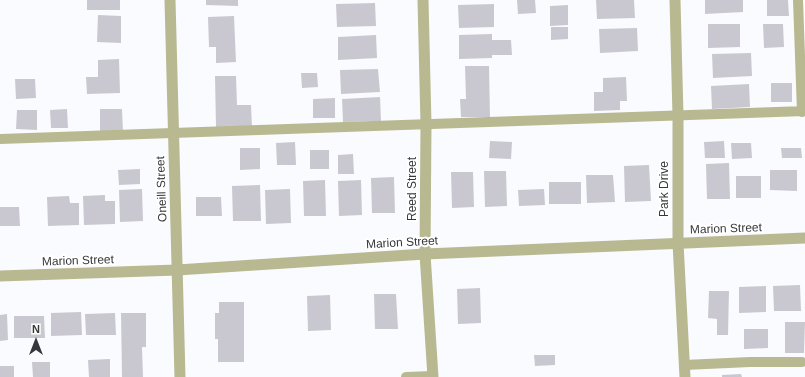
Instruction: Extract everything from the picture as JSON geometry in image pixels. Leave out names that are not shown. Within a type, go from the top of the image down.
[{"type":"street","name":"Oneill Street","points":[[170,0],[180,377]]},
{"type":"street","name":"Reed Street","points":[[423,0],[426,124],[425,254],[433,376]]},
{"type":"street","name":"Park Drive","points":[[675,0],[678,116],[678,243],[685,377]]},
{"type":"street","name":"Marion Street","points":[[0,276],[177,270],[425,254],[805,238]]},
{"type":"lane","points":[[0,139],[804,112],[798,0]]},
{"type":"lane","points":[[684,365],[750,362],[802,362]]},
{"type":"lane","points":[[406,377],[433,376]]},
{"type":"building","points":[[87,0],[120,0],[120,10],[87,10]]},
{"type":"building","points":[[206,0],[238,0],[238,6],[206,5]]},
{"type":"building","points":[[517,0],[535,0],[536,13],[518,14]]},
{"type":"building","points":[[596,0],[634,0],[635,18],[597,19]]},
{"type":"building","points":[[705,0],[743,0],[743,12],[705,14]]},
{"type":"building","points":[[767,0],[788,0],[789,16],[767,16]]},
{"type":"building","points":[[375,3],[376,26],[337,27],[336,4]]},
{"type":"building","points":[[494,4],[494,27],[459,28],[458,5]]},
{"type":"building","points":[[568,5],[568,25],[550,26],[550,6]]},
{"type":"building","points":[[98,15],[121,16],[121,43],[97,42]]},
{"type":"building","points":[[234,16],[236,62],[216,63],[216,47],[209,47],[208,17]]},
{"type":"building","points":[[708,24],[740,24],[740,47],[708,48]]},
{"type":"building","points":[[763,24],[783,24],[784,47],[764,48]]},
{"type":"building","points":[[551,27],[568,27],[568,39],[551,40]]},
{"type":"building","points":[[637,28],[638,51],[600,53],[599,29]]},
{"type":"building","points":[[492,34],[492,40],[511,40],[512,55],[492,55],[492,58],[459,59],[459,35]]},
{"type":"building","points":[[376,35],[377,58],[338,60],[338,37]]},
{"type":"building","points":[[751,53],[752,76],[713,78],[712,54]]},
{"type":"building","points":[[119,59],[120,93],[87,94],[86,77],[98,77],[98,60]]},
{"type":"building","points":[[465,66],[489,66],[490,117],[461,117],[460,99],[466,99]]},
{"type":"building","points":[[378,69],[380,92],[341,94],[340,70]]},
{"type":"building","points":[[301,73],[317,73],[318,87],[302,88]]},
{"type":"building","points":[[215,76],[236,76],[237,105],[251,105],[252,127],[216,127]]},
{"type":"building","points":[[626,77],[627,101],[620,101],[620,110],[594,111],[594,92],[603,92],[603,78]]},
{"type":"building","points":[[15,79],[35,79],[36,98],[16,99]]},
{"type":"building","points":[[771,83],[792,83],[792,102],[771,102]]},
{"type":"building","points":[[749,84],[750,107],[712,109],[711,86]]},
{"type":"building","points":[[380,97],[381,121],[343,122],[342,99]]},
{"type":"building","points":[[335,98],[335,118],[313,118],[313,99]]},
{"type":"building","points":[[67,109],[68,128],[51,128],[50,110]]},
{"type":"building","points":[[100,109],[122,109],[123,132],[100,133]]},
{"type":"building","points":[[17,110],[37,110],[37,130],[16,129]]},
{"type":"building","points":[[490,141],[512,142],[511,159],[489,158]]},
{"type":"building","points":[[724,141],[725,158],[705,158],[704,142]]},
{"type":"building","points":[[295,142],[296,165],[277,165],[276,143]]},
{"type":"building","points":[[731,143],[751,143],[752,158],[732,159]]},
{"type":"building","points":[[240,148],[260,148],[260,169],[240,170]]},
{"type":"building","points":[[781,148],[801,148],[802,158],[782,158]]},
{"type":"building","points":[[310,150],[329,150],[329,169],[310,169]]},
{"type":"building","points":[[353,154],[354,174],[338,174],[338,155]]},
{"type":"building","points":[[729,163],[730,199],[707,199],[706,164]]},
{"type":"building","points":[[649,165],[651,201],[625,202],[624,166]]},
{"type":"building","points":[[140,169],[140,184],[119,185],[118,170]]},
{"type":"building","points":[[770,170],[797,170],[797,191],[770,190]]},
{"type":"building","points":[[484,171],[506,171],[507,206],[485,207]]},
{"type":"building","points":[[451,172],[473,172],[474,207],[452,208]]},
{"type":"building","points":[[586,175],[613,175],[615,202],[587,203]]},
{"type":"building","points":[[736,176],[761,176],[761,198],[736,198]]},
{"type":"building","points":[[394,177],[395,213],[372,213],[371,178]]},
{"type":"building","points":[[325,180],[326,216],[304,216],[303,181]]},
{"type":"building","points":[[361,180],[362,215],[339,216],[338,181]]},
{"type":"building","points":[[549,182],[581,182],[581,204],[549,204]]},
{"type":"building","points":[[260,185],[261,221],[233,221],[232,186]]},
{"type":"building","points":[[142,189],[143,221],[120,222],[119,190]]},
{"type":"building","points":[[290,189],[291,223],[266,224],[265,190]]},
{"type":"building","points":[[544,189],[545,205],[519,206],[518,190]]},
{"type":"building","points":[[105,195],[105,201],[115,201],[115,224],[84,225],[83,196]]},
{"type":"building","points":[[69,196],[70,203],[79,203],[79,225],[48,226],[47,197]]},
{"type":"building","points":[[196,197],[221,197],[222,216],[196,216]]},
{"type":"building","points":[[0,207],[19,207],[20,226],[0,226]]},
{"type":"building","points":[[800,285],[801,311],[774,311],[773,286]]},
{"type":"building","points":[[766,286],[766,312],[739,313],[739,287]]},
{"type":"building","points":[[480,288],[481,323],[458,324],[457,289]]},
{"type":"building","points":[[709,291],[729,291],[728,335],[717,335],[717,319],[708,318]]},
{"type":"building","points":[[374,294],[396,294],[398,329],[375,329]]},
{"type":"building","points":[[330,295],[331,330],[308,331],[307,296]]},
{"type":"building","points":[[219,302],[244,302],[244,362],[218,362],[218,339],[215,339],[215,313],[219,313]]},
{"type":"building","points":[[81,312],[82,335],[51,336],[51,313]]},
{"type":"building","points":[[115,313],[116,335],[86,335],[85,314]]},
{"type":"building","points":[[121,313],[146,313],[146,347],[142,347],[143,377],[122,377]]},
{"type":"building","points":[[7,314],[8,340],[0,341],[0,315]]},
{"type":"building","points":[[14,316],[44,316],[45,338],[14,338]]},
{"type":"building","points":[[785,322],[805,322],[804,353],[785,353]]},
{"type":"building","points":[[744,329],[768,329],[768,348],[744,349]]},
{"type":"building","points":[[534,355],[555,355],[555,365],[535,366]]},
{"type":"building","points":[[110,359],[110,377],[89,377],[88,360]]},
{"type":"building","points":[[32,362],[50,362],[50,377],[33,377]]},
{"type":"building","points":[[0,366],[14,366],[14,377],[0,377]]},
{"type":"building","points":[[741,374],[742,377],[722,377],[722,375]]}]
